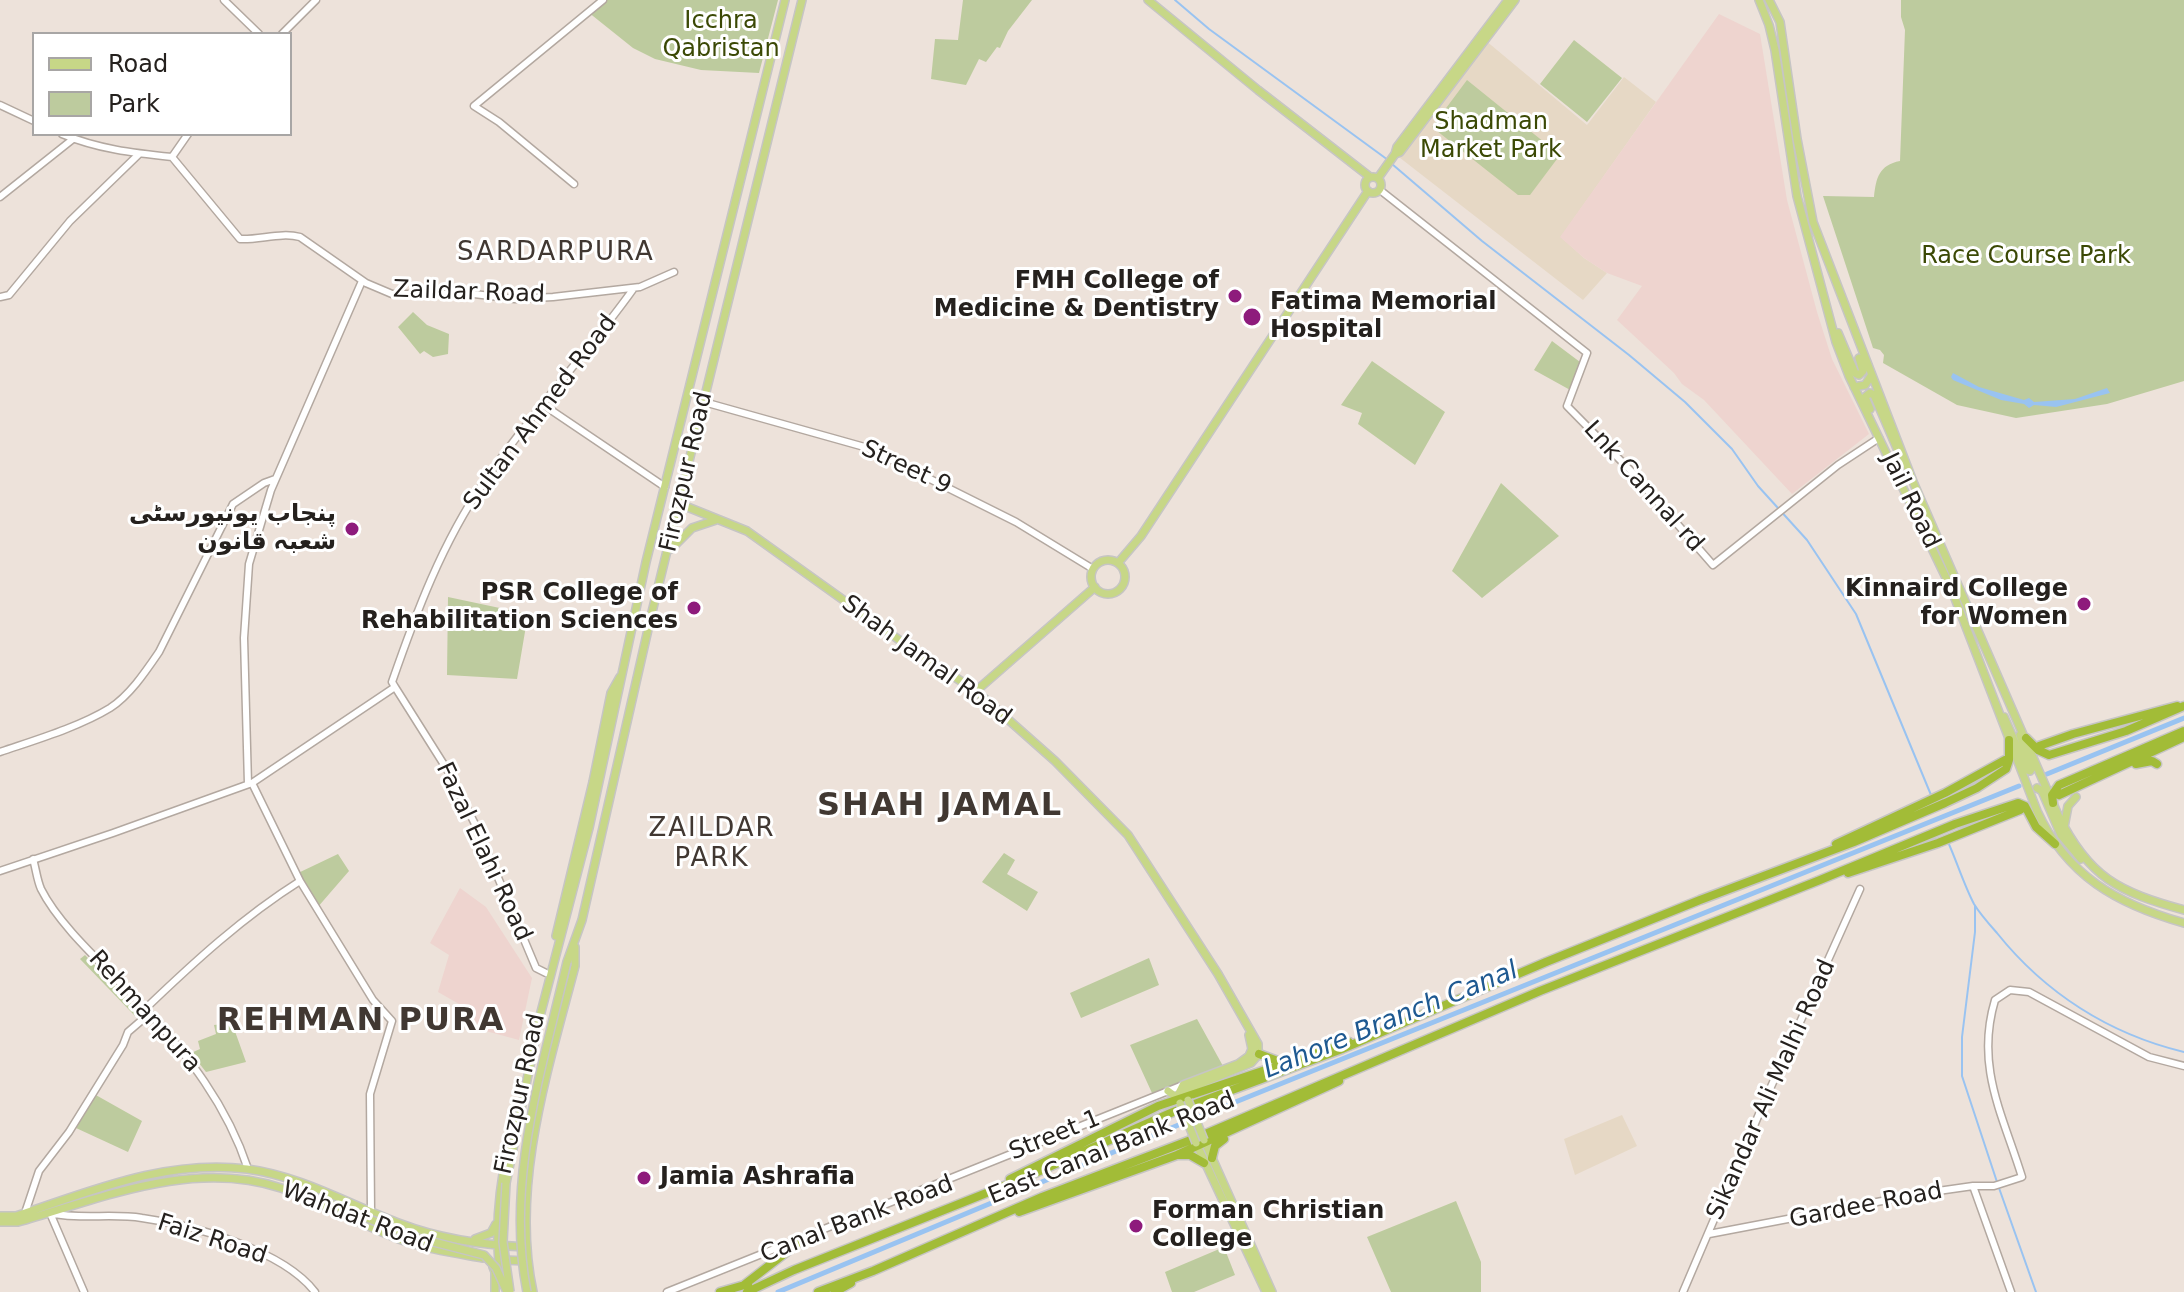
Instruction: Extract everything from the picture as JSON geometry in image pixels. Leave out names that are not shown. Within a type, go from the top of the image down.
[{"type":"highway","points":[[2026,738],[2038,750],[2049,755],[2113,735],[2184,705]]},
{"type":"highway","points":[[2039,746],[2184,705]]},
{"type":"highway","points":[[2184,731],[2059,785],[2052,795],[2056,799],[2184,737]]},
{"type":"highway","points":[[999,1186],[1047,1159],[1278,1061],[1364,1038],[1654,918],[1867,837],[1977,788],[2008,766],[2009,740]]},
{"type":"highway","points":[[1815,856],[2005,760]]},
{"type":"highway","points":[[2121,767],[2152,761],[2157,764]]},
{"type":"highway","points":[[1820,880],[1955,824],[2018,803],[2025,806],[2036,827],[2055,844]]},
{"type":"highway","points":[[1820,880],[1938,843],[2020,810]]},
{"type":"highway","name":"East Canal Bank Road","points":[[818,1292],[1042,1197],[1196,1138],[1540,991],[1820,880]]},
{"type":"highway","name":"Canal Bank Road","points":[[720,1292],[745,1288],[794,1270],[1024,1178],[1173,1112],[1364,1038]]},
{"type":"highway","points":[[1274,1047],[1278,1061]]},
{"type":"highway","points":[[1259,1054],[1278,1061]]},
{"type":"highway","points":[[973,1228],[1177,1155],[1334,1084],[1373,1061]]},
{"type":"highway","points":[[1177,1155],[1208,1160],[1217,1144],[1229,1133]]},
{"type":"highway","points":[[745,1288],[806,1237]]},
{"type":"highway","points":[[835,1292],[873,1271]]},
{"type":"main road","name":"Firozpur Road","points":[[507,1292],[503,1242],[506,1183],[512,1147],[551,973],[589,828],[646,562],[771,51],[778,42],[787,0]]},
{"type":"main road","name":"Firozpur Road","points":[[530,1292],[519,1233],[523,1162],[567,962],[575,945],[799,0]]},
{"type":"main road","points":[[1148,0],[1258,90],[1382,182],[1376,193],[1368,191]]},
{"type":"main road","points":[[1368,191],[1365,184],[1384,170],[1508,0]]},
{"type":"main road","points":[[1398,150],[1518,0]]},
{"type":"main road","name":"Jail Road","points":[[1759,0],[1775,50],[1797,196],[1836,342],[1854,387],[1934,550],[2049,836],[2085,876],[2108,893],[2134,907],[2184,923]]},
{"type":"main road","name":"Jail Road","points":[[1769,0],[1780,22],[1813,222],[1914,484],[2056,799],[2064,827],[2089,865],[2120,887],[2184,910]]},
{"type":"main road","points":[[1118,563],[1141,536],[1368,191]]},
{"type":"main road","points":[[1828,311],[1855,373],[1860,375],[1863,369],[1846,314]]},
{"type":"main road","points":[[1854,387],[1865,385],[1871,376]]},
{"type":"main road","points":[[1879,438],[1865,397],[1868,393],[1874,395],[1914,484]]},
{"type":"main road","name":"Shah Jamal Road","points":[[680,504],[747,531],[976,691],[1055,761],[1128,835],[1218,974],[1256,1040],[1259,1054]]},
{"type":"main road","points":[[668,553],[692,528],[703,522],[718,520]]},
{"type":"main road","points":[[1102,561],[1118,563],[1124,575],[1119,589],[1109,593],[1095,587],[1091,578],[1093,569],[1102,561]]},
{"type":"main road","points":[[976,691],[1095,587]]},
{"type":"main road","name":"Firozpur Road","points":[[507,1292],[497,1246],[503,1170],[611,693],[625,667]]},
{"type":"main road","points":[[1995,701],[2029,771],[2032,768],[2016,715]]},
{"type":"main road","points":[[2049,836],[2034,792],[2037,788],[2042,791],[2061,835],[2076,855],[2089,865]]},
{"type":"main road","points":[[2064,827],[2068,806],[2076,797]]},
{"type":"main road","name":"Firozpur Road","points":[[530,1292],[525,1208],[531,1155],[575,966],[575,945]]},
{"type":"main road","points":[[1247,1025],[1252,1046],[1246,1059],[1183,1085],[1179,1090],[1266,1292]]},
{"type":"main road","points":[[1183,1100],[1188,1089],[1244,1067],[1259,1054]]},
{"type":"main road","points":[[1168,1091],[1183,1100]]},
{"type":"main road","points":[[1208,1160],[1272,1292]]},
{"type":"main road","name":"Wahdat Road","points":[[0,1222],[18,1222],[157,1172],[198,1168],[248,1169],[291,1179],[408,1226],[497,1246],[526,1247]]},
{"type":"main road","name":"Wahdat Road","points":[[0,1216],[49,1209],[184,1179],[240,1181],[280,1188],[402,1240],[473,1256],[527,1261]]},
{"type":"main road","points":[[280,1188],[404,1233],[484,1255],[496,1268],[507,1292]]},
{"type":"main road","points":[[467,1240],[491,1233],[499,1214],[512,1220],[522,1216],[525,1208]]},
{"type":"main road","points":[[473,1256],[489,1263],[495,1272]]},
{"type":"main road","points":[[495,1292],[495,1272],[499,1260]]},
{"type":"street","points":[[224,0],[257,32]]},
{"type":"street","points":[[284,32],[316,0]]},
{"type":"street","points":[[574,184],[499,122],[474,106],[603,0]]},
{"type":"street","points":[[0,105],[32,120]]},
{"type":"street","points":[[66,136],[118,152],[172,157],[187,136]]},
{"type":"street","points":[[0,197],[73,139]]},
{"type":"street","points":[[0,297],[9,295],[70,221],[139,154]]},
{"type":"street","name":"Zaildar Road","points":[[172,157],[240,239],[258,240],[289,234],[300,237],[362,281],[392,294],[474,294],[515,299],[634,288],[674,272]]},
{"type":"street","name":"Lnk Cannal rd","points":[[1380,190],[1587,353],[1567,406],[1631,471],[1713,565],[1838,465],[1879,438]]},
{"type":"street","points":[[362,281],[275,479],[249,564],[246,594],[250,784],[300,881],[369,993],[392,1021],[379,1057],[370,1102],[371,1212]]},
{"type":"street","name":"Sultan Ahmed Road","points":[[395,687],[392,682],[417,608],[483,483],[634,288]]},
{"type":"street","name":"Street 9","points":[[704,402],[868,448],[1016,522],[1093,569]]},
{"type":"street","points":[[542,404],[665,487]]},
{"type":"street","points":[[0,752],[111,707],[131,689],[159,652],[233,504],[275,479]]},
{"type":"street","points":[[0,871],[250,784],[395,687]]},
{"type":"street","name":"Fazal Elahi Road","points":[[395,687],[448,771],[484,843],[536,968],[546,973]]},
{"type":"street","name":"Rehmanpura","points":[[33,859],[41,888],[71,930],[147,1011],[213,1092],[231,1124],[248,1169]]},
{"type":"street","points":[[25,1213],[39,1171],[69,1132],[128,1032],[178,975],[300,881]]},
{"type":"street","name":"Sikandar Ali Malhi Road","points":[[1683,1292],[1860,889]]},
{"type":"street","name":"Gardee Road","points":[[1709,1234],[1973,1186],[1994,1186],[2022,1177],[1996,1107],[1989,1072],[1989,1025],[1995,1000],[2010,990],[2029,992],[2161,1062],[2184,1066]]},
{"type":"street","name":"Street 1","points":[[667,1292],[1183,1085]]},
{"type":"street","points":[[1973,1186],[2011,1292]]},
{"type":"street","points":[[49,1209],[84,1292]]},
{"type":"street","name":"Faiz Road","points":[[49,1209],[68,1217],[142,1218],[207,1233],[290,1269],[305,1279],[315,1292]]},
{"type":"shaded area","points":[[1719,14],[1760,34],[1787,200],[1817,312],[1832,359],[1869,434],[1792,494],[1704,400],[1682,384],[1617,320],[1642,286],[1607,273],[1560,237]]},
{"type":"shaded area","points":[[1485,40],[1587,125],[1624,77],[1656,102],[1561,237],[1607,273],[1583,300],[1395,154]]},
{"type":"shaded area","points":[[460,888],[486,907],[532,978],[519,1040],[482,1030],[466,1008],[438,992],[449,955],[430,943]]},
{"type":"shaded area","points":[[1622,1115],[1637,1146],[1575,1175],[1564,1139]]},
{"type":"green space","name":"Icchra Qabristan","points":[[601,0],[778,0],[759,73],[701,70],[655,59],[633,48],[588,12]]},
{"type":"green space","points":[[963,0],[1032,0],[1008,31],[1000,48],[997,47],[986,62],[979,59],[966,85],[931,79],[935,39],[958,40]]},
{"type":"green space","name":"Race Course Park","points":[[1901,0],[2184,0],[2184,381],[2107,404],[2016,418],[1957,405],[1883,363],[1884,355],[1873,348],[1823,196],[1874,197],[1880,173],[1887,166],[1900,161],[1905,30]]},
{"type":"green space","points":[[1574,40],[1622,78],[1587,122],[1540,84]]},
{"type":"green space","name":"Shadman Market Park","points":[[1467,80],[1560,155],[1530,195],[1518,195],[1432,127]]},
{"type":"green space","points":[[413,312],[427,325],[449,334],[448,354],[433,357],[424,351],[420,354],[398,327]]},
{"type":"green space","points":[[1552,341],[1584,365],[1572,391],[1534,370]]},
{"type":"green space","points":[[1372,361],[1445,412],[1415,465],[1358,424],[1362,413],[1341,405]]},
{"type":"green space","points":[[1501,483],[1559,536],[1482,598],[1452,571]]},
{"type":"green space","points":[[448,597],[528,614],[517,679],[447,675]]},
{"type":"green space","points":[[1004,853],[1015,860],[1007,874],[1038,892],[1027,911],[982,882]]},
{"type":"green space","points":[[338,854],[349,871],[317,908],[296,874]]},
{"type":"green space","points":[[85,955],[140,1012],[135,1016],[80,959]]},
{"type":"green space","points":[[1149,958],[1159,985],[1081,1018],[1070,993]]},
{"type":"green space","points":[[1197,1019],[1223,1066],[1152,1093],[1130,1045]]},
{"type":"green space","points":[[232,1023],[246,1062],[206,1072],[191,1053],[200,1049],[198,1041],[216,1034],[214,1025]]},
{"type":"green space","points":[[94,1094],[142,1121],[128,1152],[76,1128]]},
{"type":"green space","points":[[1456,1201],[1481,1262],[1481,1292],[1391,1292],[1367,1237]]},
{"type":"green space","points":[[1224,1247],[1235,1275],[1194,1292],[1172,1292],[1165,1272]]},
{"type":"water","points":[[1953,373],[1979,387],[2024,400],[2029,398],[2034,402],[2075,399],[2107,388],[2110,393],[2056,407],[2034,405],[2029,408],[1953,380]]},
{"type":"waterway","points":[[1175,0],[1209,29],[1388,160]]},
{"type":"waterway","points":[[1392,164],[1482,241],[1629,355],[1685,402],[1732,449],[1758,486],[1807,540],[1856,614],[1931,795]]},
{"type":"waterway","points":[[2047,774],[2184,718]]},
{"type":"waterway","name":"Lahore Branch Canal","points":[[778,1292],[1176,1126],[2019,786]]},
{"type":"waterway","points":[[1948,842],[1976,908],[2036,974],[2057,992],[2105,1022],[2156,1044],[2184,1052]]},
{"type":"waterway","points":[[1975,906],[1975,932],[1962,1037],[1962,1076],[1997,1182]]},
{"type":"waterway","points":[[1999,1188],[2036,1292]]},
{"type":"place","name":"FMH College of Medicine & Dentistry","points":[[1235,296]]},
{"type":"place","name":"Fatima Memorial Hospital","points":[[1252,317]]},
{"type":"place","name":"پنجاب یونیورسٹی شعبہ قانون","points":[[352,529]]},
{"type":"place","name":"Kinnaird College for Women","points":[[2084,604]]},
{"type":"place","name":"PSR College of Rehabilitation Sciences","points":[[694,608]]},
{"type":"place","name":"Jamia Ashrafia","points":[[644,1178]]},
{"type":"place","name":"Forman Christian College","points":[[1136,1226]]},
{"type":"district","name":"SARDARPURA","points":[[556,253]]},
{"type":"district","name":"SHAH JAMAL","points":[[940,807]]},
{"type":"district","name":"ZAILDAR PARK","points":[[712,844]]},
{"type":"district","name":"REHMAN PURA","points":[[361,1022]]}]
